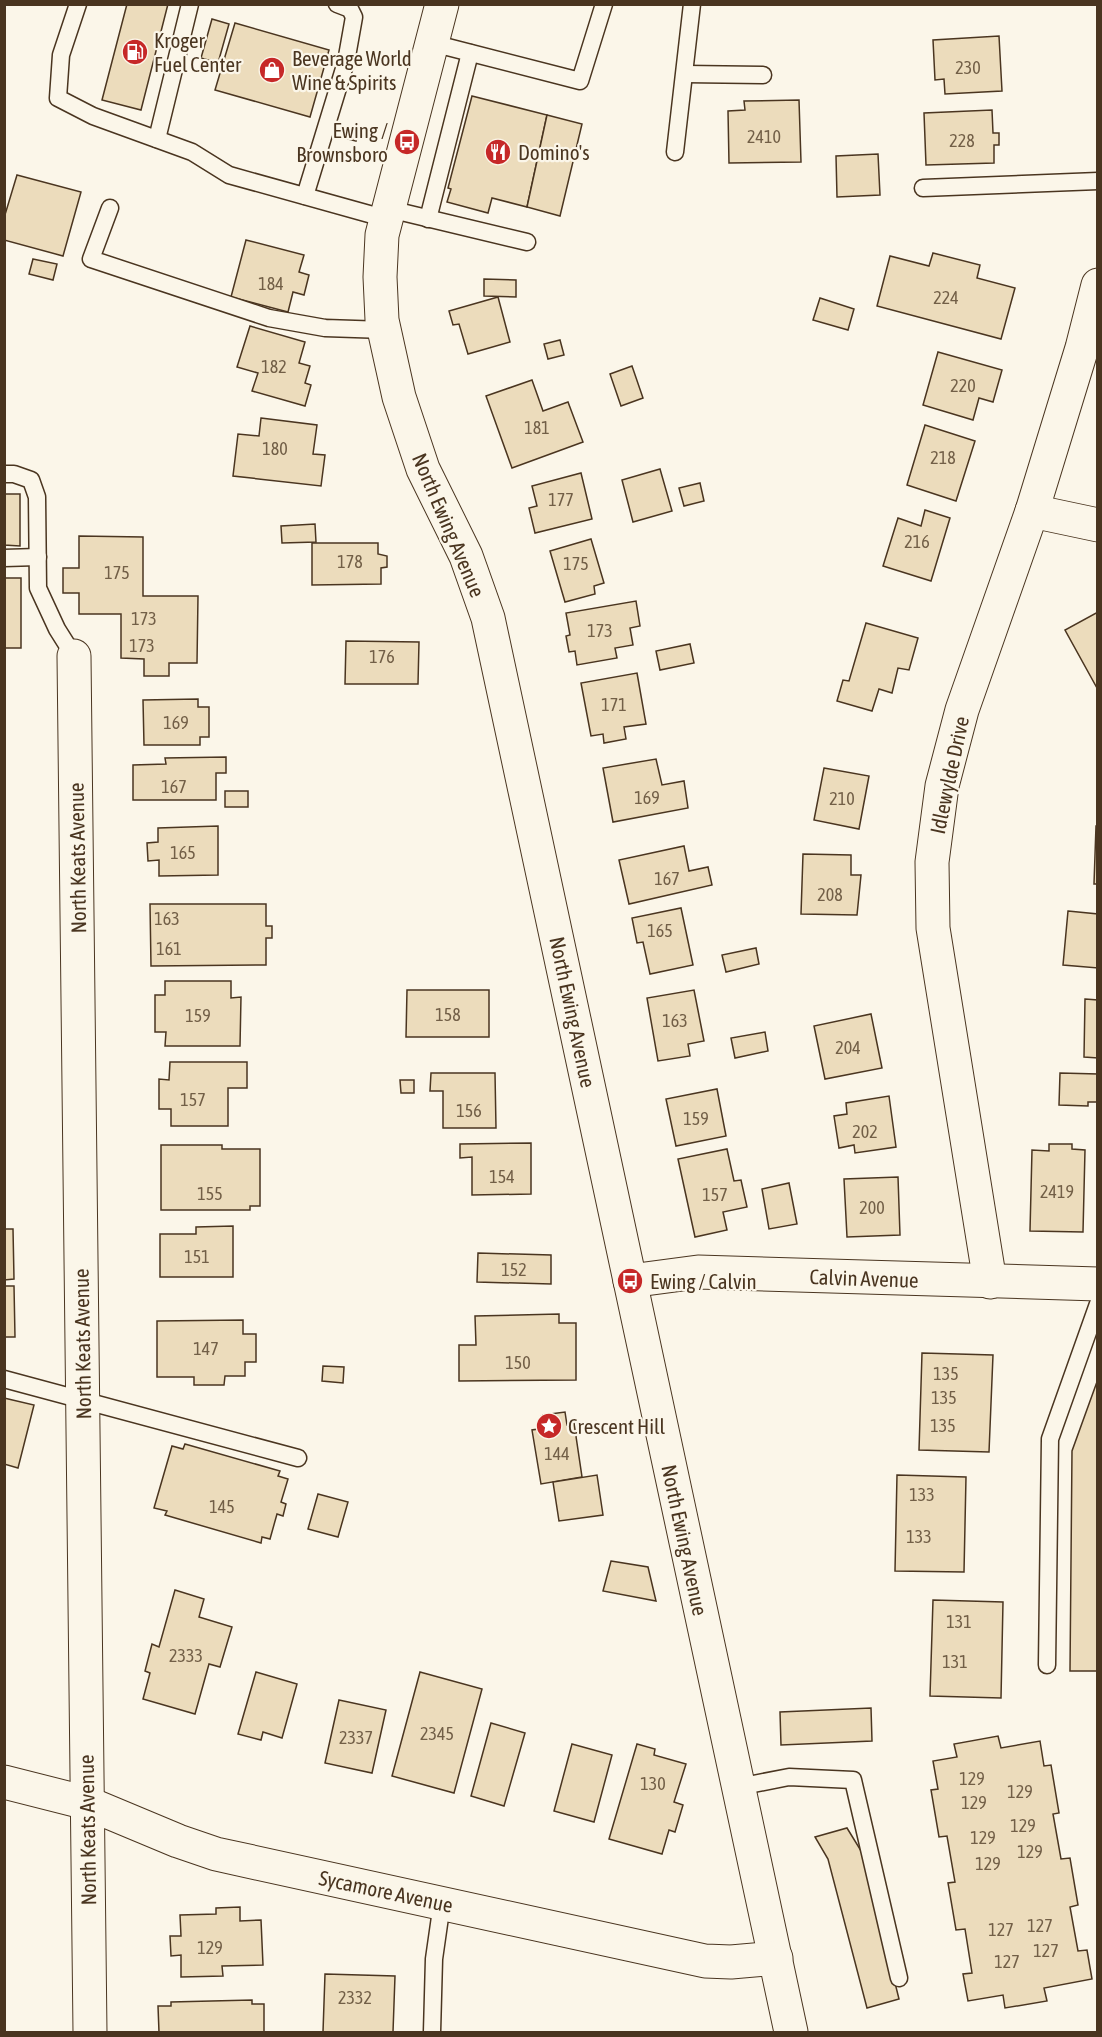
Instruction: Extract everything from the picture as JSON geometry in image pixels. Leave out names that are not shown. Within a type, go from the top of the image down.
[{"type":"street","name":"North Ewing Avenue","points":[[441,4],[382,235],[380,278],[385,330],[399,397],[423,469],[466,556],[488,618],[791,2032]]},
{"type":"street","name":"Idlewylde Drive","points":[[990,1282],[933,928],[932,862],[942,786],[962,710],[1032,511],[1095,305]]},
{"type":"street","points":[[1032,511],[1098,525]]},
{"type":"street","name":"North Keats Avenue","points":[[74,656],[90,2032]]},
{"type":"street","name":"Calvin Avenue","points":[[630,1281],[698,1272],[1098,1284]]},
{"type":"street","name":"Sycamore Avenue","points":[[4,1782],[87,1803],[178,1841],[216,1854],[705,1961],[731,1962],[776,1958]]},
{"type":"lane","points":[[78,4],[61,55],[58,98],[93,116],[192,152],[229,176],[305,196],[388,214],[428,219],[527,242]]},
{"type":"lane","points":[[158,140],[190,4]]},
{"type":"lane","points":[[305,196],[346,62],[354,17],[350,9],[337,4]]},
{"type":"lane","points":[[432,43],[580,81],[604,4]]},
{"type":"lane","points":[[675,152],[692,4]]},
{"type":"lane","points":[[428,219],[470,53]]},
{"type":"lane","points":[[685,74],[763,75]]},
{"type":"lane","points":[[923,188],[1098,181]]},
{"type":"lane","points":[[110,208],[91,259],[269,318],[325,328],[385,330]]},
{"type":"lane","points":[[4,474],[14,474],[31,480],[37,497],[38,588],[57,629],[74,656]]},
{"type":"lane","points":[[4,558],[38,557]]},
{"type":"lane","points":[[1047,1665],[1050,1439],[1098,1304]]},
{"type":"lane","points":[[4,1379],[298,1458]]},
{"type":"lane","points":[[738,1786],[789,1777],[853,1780],[899,1978]]},
{"type":"lane","points":[[432,2032],[434,1959],[442,1903]]},
{"type":"building","name":"Kroger Fuel Center","points":[[127,4],[168,4],[141,110],[102,100]]},
{"type":"building","points":[[212,19],[229,24],[218,63],[201,58]]},
{"type":"building","name":"Beverage World Wine & Spirits","points":[[235,23],[329,50],[310,117],[215,90]]},
{"type":"building","points":[[999,36],[1002,91],[945,94],[944,79],[935,80],[933,40]]},
{"type":"building","name":"Domino's","points":[[472,96],[547,115],[527,207],[492,198],[488,213],[447,202],[451,189],[448,188]]},
{"type":"building","points":[[799,100],[801,162],[729,163],[728,111],[745,110],[744,101]]},
{"type":"building","points":[[992,110],[993,133],[999,133],[999,145],[994,145],[994,163],[926,165],[924,113]]},
{"type":"building","points":[[547,115],[582,124],[560,216],[527,207]]},
{"type":"building","points":[[351,127],[359,128],[356,141],[348,139]]},
{"type":"building","points":[[878,154],[880,195],[837,197],[836,156]]},
{"type":"building","points":[[17,175],[81,192],[63,256],[4,240],[4,218]]},
{"type":"building","points":[[246,240],[304,255],[299,272],[309,275],[304,295],[293,292],[288,312],[231,297]]},
{"type":"building","points":[[933,253],[980,265],[977,278],[1015,288],[1001,339],[877,306],[890,256],[929,266]]},
{"type":"building","points":[[33,259],[57,264],[53,280],[29,274]]},
{"type":"building","points":[[484,279],[516,280],[516,297],[484,296]]},
{"type":"building","points":[[498,297],[510,342],[468,354],[459,324],[453,325],[449,311]]},
{"type":"building","points":[[820,298],[854,309],[848,330],[813,320]]},
{"type":"building","points":[[250,326],[305,342],[299,363],[310,366],[305,383],[311,385],[305,406],[252,391],[258,373],[237,367]]},
{"type":"building","points":[[560,340],[564,355],[548,359],[544,344]]},
{"type":"building","points":[[938,352],[1002,370],[993,402],[979,398],[973,420],[923,405]]},
{"type":"building","points":[[632,366],[643,398],[621,406],[610,374]]},
{"type":"building","points":[[532,380],[543,411],[568,402],[583,442],[512,468],[486,396]]},
{"type":"building","points":[[261,418],[317,425],[313,454],[325,455],[321,486],[233,476],[238,434],[259,436]]},
{"type":"building","points":[[925,425],[975,441],[956,501],[907,485]]},
{"type":"building","points":[[660,469],[672,511],[633,522],[622,480]]},
{"type":"building","points":[[581,473],[592,519],[535,533],[529,508],[537,506],[532,486]]},
{"type":"building","points":[[700,483],[704,501],[684,506],[679,488]]},
{"type":"building","points":[[4,494],[20,494],[20,546],[4,545]]},
{"type":"building","points":[[925,510],[950,518],[931,581],[883,566],[898,518],[921,526]]},
{"type":"building","points":[[315,524],[316,542],[282,543],[281,526]]},
{"type":"building","points":[[79,536],[143,537],[143,596],[198,596],[197,663],[169,663],[169,676],[144,676],[144,659],[121,658],[121,614],[79,614],[79,593],[63,593],[63,568],[79,568]]},
{"type":"building","points":[[591,539],[604,583],[594,586],[595,594],[565,602],[550,551]]},
{"type":"building","points":[[312,543],[378,543],[378,554],[387,556],[387,567],[381,568],[381,584],[312,585]]},
{"type":"building","points":[[4,578],[21,578],[21,648],[4,648]]},
{"type":"building","points":[[636,601],[640,626],[630,628],[633,645],[615,648],[617,658],[577,665],[575,651],[569,652],[566,636],[570,635],[566,613]]},
{"type":"building","points":[[1098,612],[1098,688],[1097,688],[1065,630]]},
{"type":"building","points":[[866,623],[918,638],[909,670],[898,668],[892,693],[879,689],[872,711],[837,701],[843,680],[849,681]]},
{"type":"building","points":[[346,641],[419,642],[418,684],[345,684]]},
{"type":"building","points":[[690,644],[694,663],[660,670],[656,651]]},
{"type":"building","points":[[637,673],[646,724],[624,727],[626,739],[604,743],[603,734],[591,736],[581,683]]},
{"type":"building","points":[[198,699],[198,707],[209,707],[209,737],[200,737],[200,745],[144,745],[143,700]]},
{"type":"building","points":[[226,757],[226,773],[216,773],[216,800],[133,800],[133,765],[166,764],[165,758]]},
{"type":"building","points":[[656,759],[662,785],[684,781],[688,808],[613,822],[603,768]]},
{"type":"building","points":[[824,768],[869,776],[859,829],[814,820]]},
{"type":"building","points":[[225,791],[248,791],[248,807],[225,807]]},
{"type":"building","points":[[218,826],[218,875],[159,876],[159,860],[148,861],[147,843],[158,842],[158,828]]},
{"type":"building","points":[[1096,826],[1098,826],[1098,884],[1094,884]]},
{"type":"building","points":[[684,846],[689,871],[708,867],[712,885],[629,904],[619,860]]},
{"type":"building","points":[[803,854],[851,855],[851,875],[861,875],[857,915],[801,914]]},
{"type":"building","points":[[150,904],[266,904],[266,926],[272,926],[272,938],[266,938],[266,965],[151,966]]},
{"type":"building","points":[[681,908],[693,965],[650,974],[643,942],[637,943],[632,918]]},
{"type":"building","points":[[1068,911],[1098,914],[1098,968],[1063,965]]},
{"type":"building","points":[[756,948],[759,964],[726,972],[722,955]]},
{"type":"building","points":[[165,981],[231,981],[231,998],[241,997],[240,1046],[165,1046],[166,1032],[155,1032],[155,995],[165,995]]},
{"type":"building","points":[[407,990],[489,990],[489,1037],[406,1037]]},
{"type":"building","points":[[694,990],[704,1041],[688,1044],[690,1056],[658,1061],[647,998]]},
{"type":"building","points":[[1085,999],[1098,1000],[1098,1058],[1084,1057]]},
{"type":"building","points":[[871,1014],[882,1068],[825,1079],[814,1026]]},
{"type":"building","points":[[765,1032],[768,1051],[735,1058],[731,1038]]},
{"type":"building","points":[[170,1062],[247,1062],[247,1088],[228,1088],[228,1126],[171,1126],[171,1109],[159,1109],[159,1079],[169,1080]]},
{"type":"building","points":[[431,1073],[495,1073],[496,1128],[443,1128],[443,1091],[430,1091]]},
{"type":"building","points":[[1060,1073],[1098,1074],[1098,1102],[1088,1102],[1088,1106],[1059,1105]]},
{"type":"building","points":[[400,1080],[414,1080],[414,1093],[401,1093]]},
{"type":"building","points":[[717,1089],[726,1136],[676,1146],[666,1099]]},
{"type":"building","points":[[889,1096],[896,1147],[855,1153],[854,1145],[839,1148],[834,1116],[847,1114],[846,1103]]},
{"type":"building","points":[[531,1143],[531,1194],[472,1195],[472,1157],[460,1158],[460,1144]]},
{"type":"building","points":[[1049,1144],[1072,1144],[1072,1149],[1085,1150],[1083,1232],[1030,1231],[1032,1150],[1049,1151]]},
{"type":"building","points":[[161,1145],[222,1145],[222,1149],[260,1149],[260,1206],[250,1206],[250,1210],[161,1210]]},
{"type":"building","points":[[727,1149],[734,1181],[741,1180],[747,1207],[723,1212],[727,1230],[695,1237],[678,1159]]},
{"type":"building","points":[[898,1177],[900,1235],[847,1237],[844,1179]]},
{"type":"building","points":[[789,1183],[797,1224],[769,1229],[762,1189]]},
{"type":"building","points":[[233,1226],[233,1277],[160,1277],[160,1234],[196,1234],[196,1227]]},
{"type":"building","points":[[4,1229],[13,1229],[14,1279],[4,1280]]},
{"type":"building","points":[[478,1253],[551,1255],[551,1284],[477,1282]]},
{"type":"building","points":[[4,1286],[14,1286],[15,1337],[4,1337]]},
{"type":"building","points":[[559,1314],[559,1323],[576,1323],[576,1380],[459,1381],[459,1345],[476,1345],[475,1316]]},
{"type":"building","points":[[243,1320],[243,1334],[256,1334],[256,1362],[245,1362],[245,1376],[225,1376],[224,1385],[194,1385],[194,1377],[157,1377],[157,1321]]},
{"type":"building","points":[[922,1353],[993,1355],[989,1452],[919,1450]]},
{"type":"building","points":[[323,1366],[344,1367],[343,1383],[322,1381]]},
{"type":"building","points":[[1098,1379],[1098,1671],[1070,1671],[1072,1451]]},
{"type":"building","points":[[4,1398],[34,1405],[18,1468],[4,1464]]},
{"type":"building","points":[[565,1412],[567,1425],[574,1423],[582,1477],[541,1484],[532,1430],[545,1428],[543,1415]]},
{"type":"building","points":[[185,1444],[280,1471],[278,1476],[288,1479],[281,1502],[286,1504],[283,1516],[277,1514],[270,1539],[262,1537],[261,1543],[165,1515],[167,1511],[154,1508],[172,1446],[183,1449]]},
{"type":"building","points":[[597,1475],[603,1515],[559,1521],[553,1482]]},
{"type":"building","points":[[897,1475],[966,1477],[964,1572],[895,1571]]},
{"type":"building","points":[[318,1494],[348,1502],[338,1537],[308,1529]]},
{"type":"building","points":[[611,1561],[648,1567],[656,1601],[603,1591]]},
{"type":"building","points":[[175,1590],[204,1599],[199,1617],[232,1627],[220,1667],[209,1664],[195,1714],[143,1699],[150,1673],[145,1671],[152,1644],[159,1647]]},
{"type":"building","points":[[933,1600],[1003,1602],[1001,1698],[930,1696]]},
{"type":"building","points":[[256,1672],[297,1684],[282,1738],[263,1732],[261,1740],[238,1734]]},
{"type":"building","points":[[420,1672],[482,1689],[454,1793],[392,1776]]},
{"type":"building","points":[[339,1700],[386,1710],[372,1773],[325,1763]]},
{"type":"building","points":[[871,1708],[872,1741],[781,1745],[780,1712]]},
{"type":"building","points":[[491,1723],[525,1733],[504,1806],[471,1796]]},
{"type":"building","points":[[998,1736],[1001,1748],[1040,1741],[1044,1766],[1051,1765],[1059,1813],[1053,1814],[1061,1859],[1070,1858],[1078,1905],[1070,1907],[1078,1951],[1087,1950],[1092,1979],[1044,1988],[1047,2001],[1005,2008],[1003,1995],[968,2001],[963,1974],[972,1973],[965,1929],[956,1930],[948,1883],[955,1882],[947,1836],[939,1837],[931,1790],[938,1789],[933,1761],[957,1757],[954,1744]]},
{"type":"building","points":[[572,1744],[612,1755],[594,1822],[554,1811]]},
{"type":"building","points":[[637,1744],[655,1749],[654,1755],[686,1764],[674,1802],[683,1805],[675,1832],[669,1830],[662,1854],[609,1839]]},
{"type":"building","points":[[847,1828],[863,1854],[899,1999],[867,2008],[828,1859],[815,1837]]},
{"type":"building","points":[[240,1907],[240,1921],[261,1920],[263,1965],[222,1966],[223,1976],[181,1977],[181,1955],[171,1956],[170,1936],[181,1936],[180,1915],[216,1914],[216,1908]]},
{"type":"building","points":[[325,1974],[395,1976],[393,2032],[323,2032]]},
{"type":"building","points":[[252,2000],[252,2004],[264,2004],[264,2032],[159,2032],[158,2006],[171,2006],[171,2002]]},
{"type":"place","name":"Kroger Fuel Center","points":[[135,52]]},
{"type":"place","name":"Beverage World Wine & Spirits","points":[[272,70]]},
{"type":"place","name":"Ewing / Brownsboro","points":[[407,142]]},
{"type":"place","name":"Domino's","points":[[498,152]]},
{"type":"place","name":"Ewing / Calvin","points":[[630,1281]]},
{"type":"place","name":"Crescent Hill","points":[[549,1426]]}]
